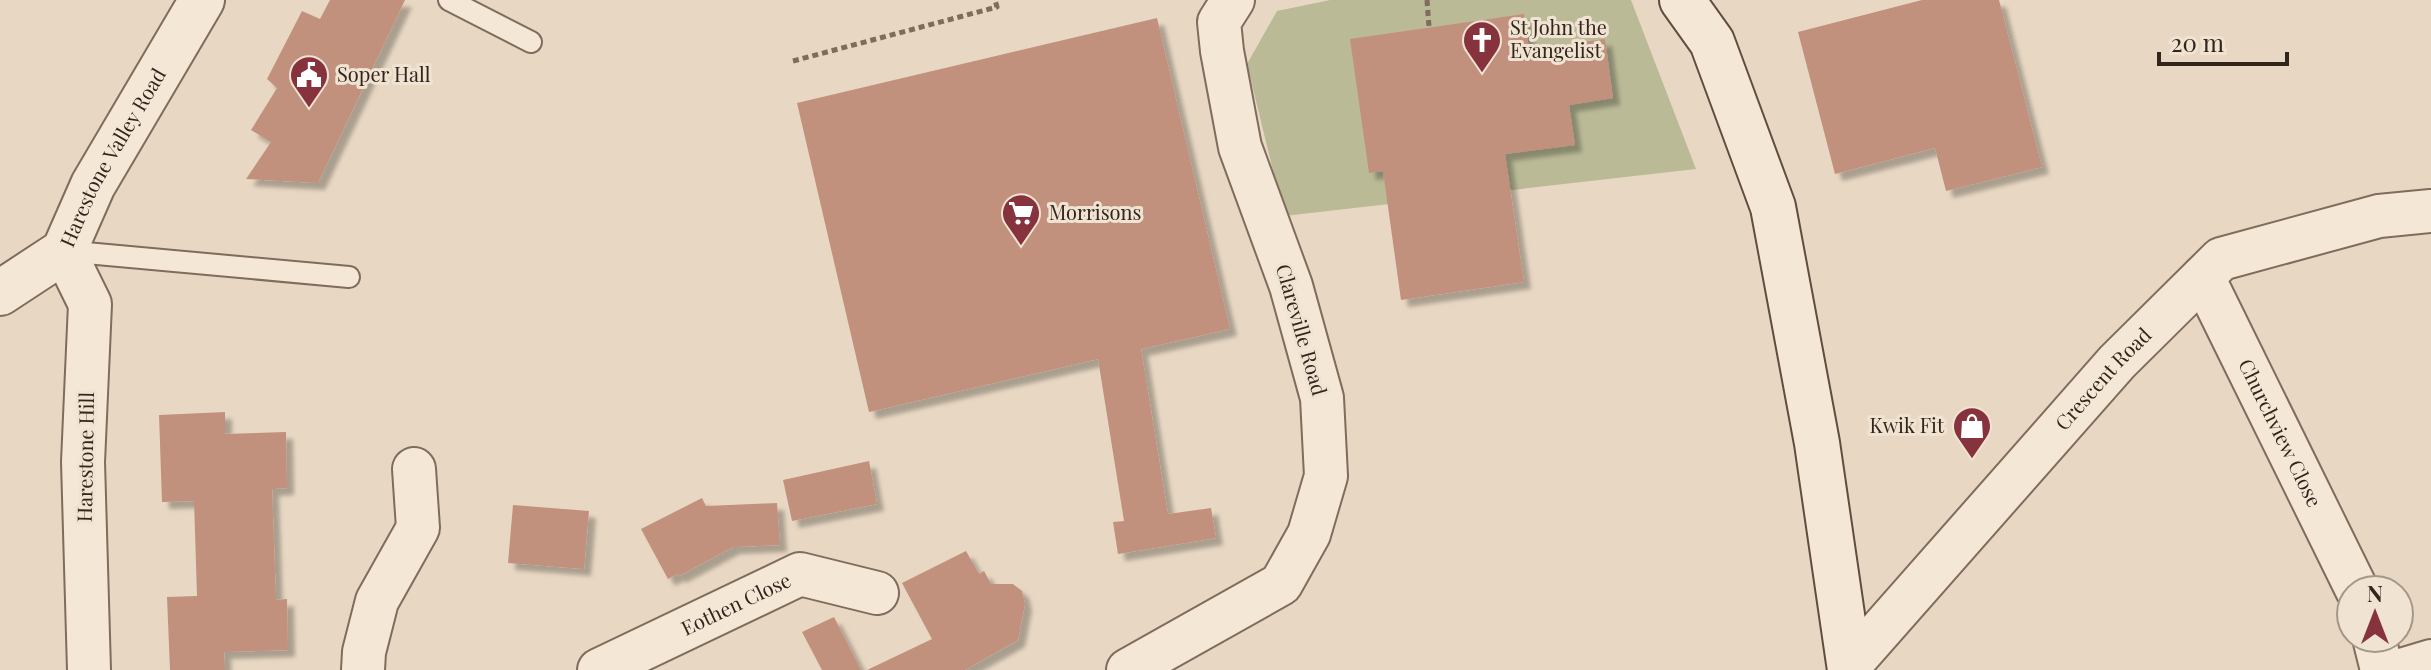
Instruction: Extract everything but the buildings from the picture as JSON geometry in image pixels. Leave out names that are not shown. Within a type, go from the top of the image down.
[{"type":"main road","name":"Harestone Valley Road","points":[[0,293],[64,251],[93,185],[202,0]]},
{"type":"main road","points":[[1682,0],[1712,42],[1773,207],[1817,443],[1850,668]]},
{"type":"street","name":"Clareville Road","points":[[1128,670],[1281,584],[1309,534],[1326,476],[1322,398],[1291,286],[1240,147],[1219,22],[1233,0]]},
{"type":"street","name":"Crescent Road","points":[[1850,668],[2117,362],[2221,259],[2379,216],[2431,211]]},
{"type":"street","name":"Harestone Hill","points":[[64,251],[90,304],[83,462],[89,670]]},
{"type":"street","name":"Churchview Close","points":[[2203,277],[2349,574]]},
{"type":"street","points":[[363,670],[364,652],[377,601],[418,528],[414,469]]},
{"type":"street","name":"Eothen Close","points":[[599,670],[800,574],[877,593]]},
{"type":"street","points":[[2401,670],[2431,661]]},
{"type":"lane","points":[[449,0],[531,42]]},
{"type":"lane","points":[[64,251],[349,277]]},
{"type":"path","points":[[793,61],[997,7],[995,0]]},
{"type":"path","points":[[1427,0],[1429,27]]},
{"type":"green space","points":[[1330,0],[1631,0],[1696,169],[1284,216],[1247,64],[1277,11]]},
{"type":"place","name":"St John the Evangelist","points":[[1482,74]]},
{"type":"place","name":"Soper Hall","points":[[309,109]]},
{"type":"place","name":"Morrisons","points":[[1021,247]]},
{"type":"place","name":"Kwik Fit","points":[[1972,460]]}]
